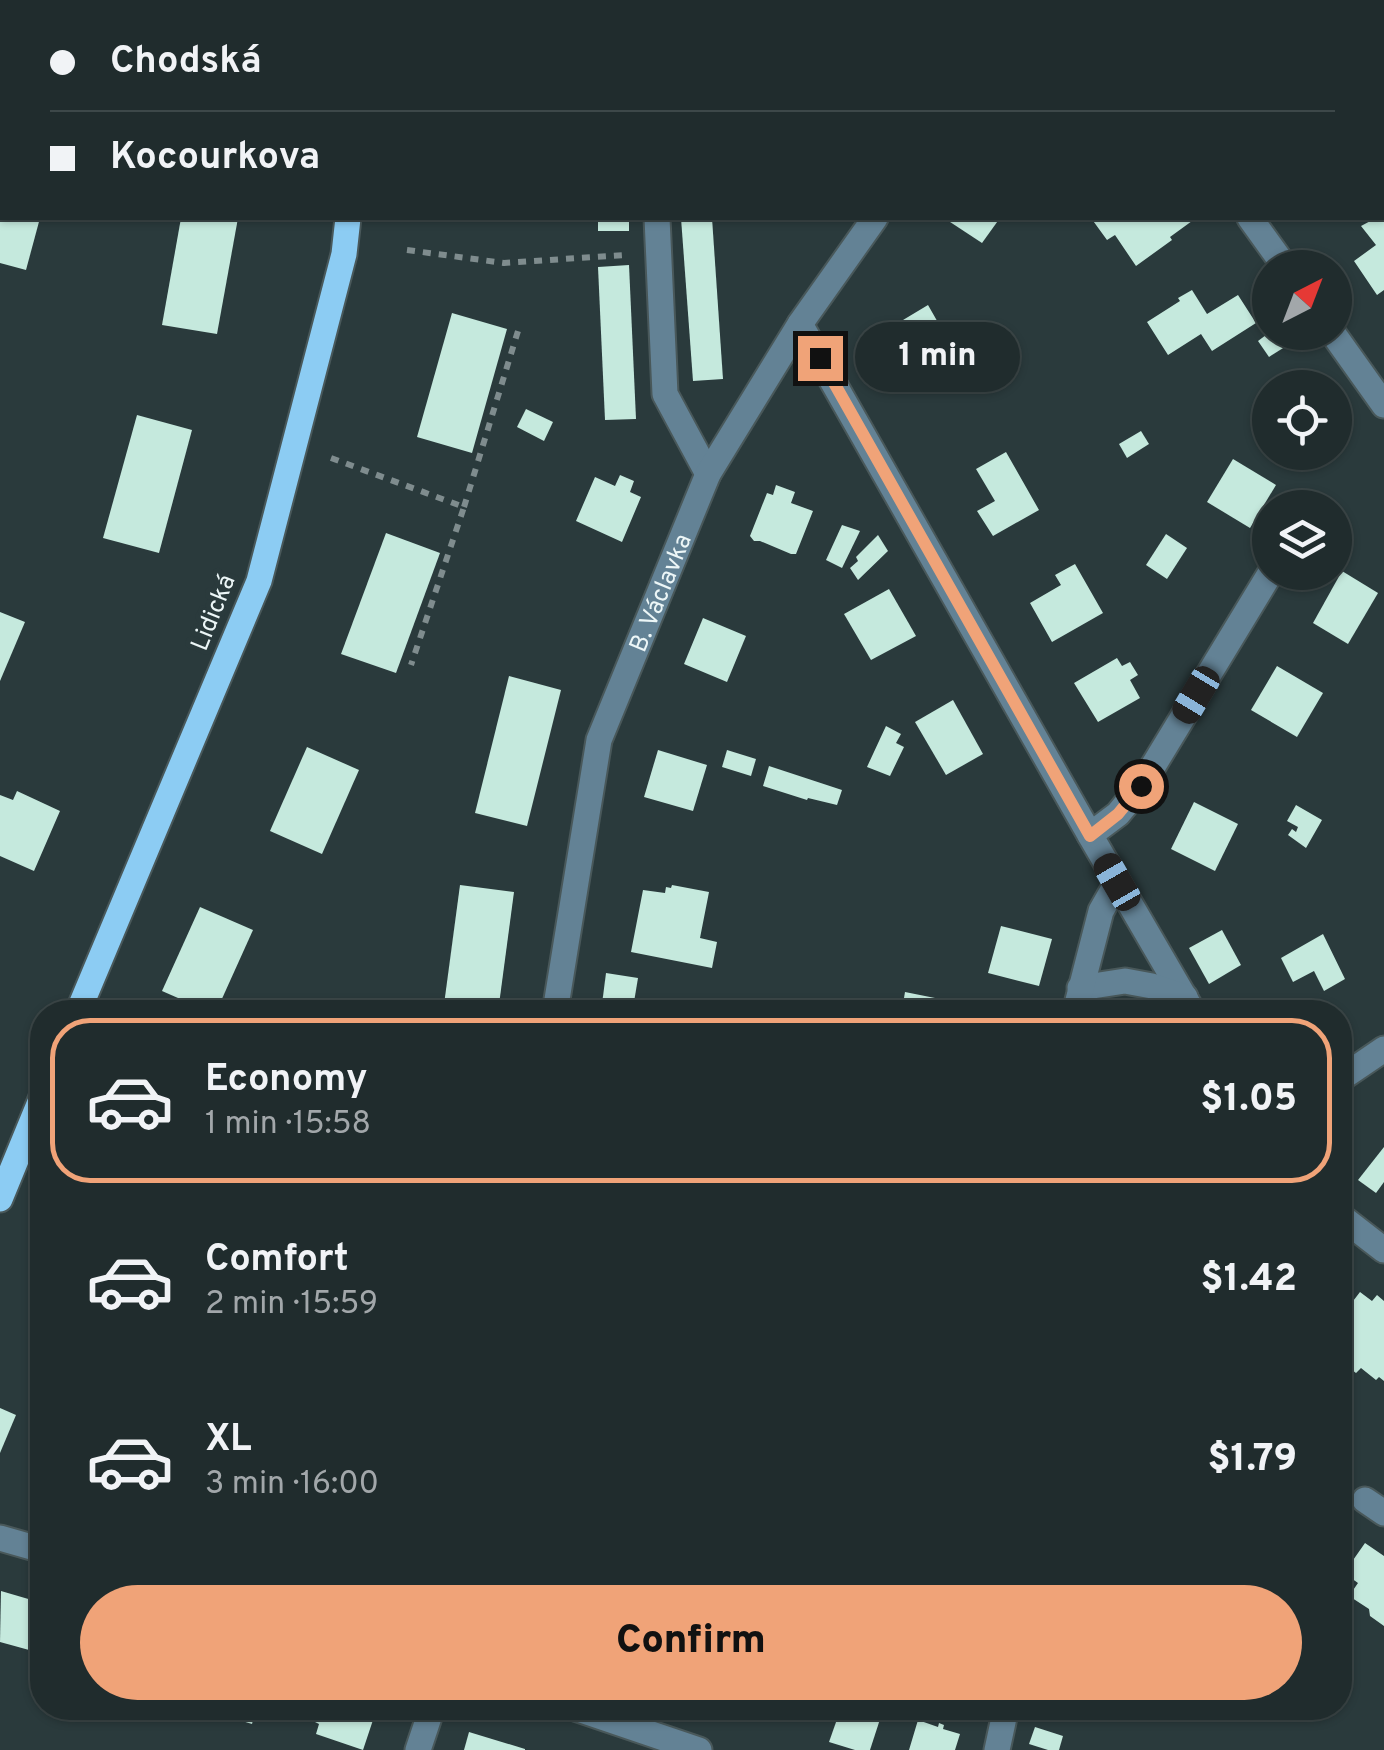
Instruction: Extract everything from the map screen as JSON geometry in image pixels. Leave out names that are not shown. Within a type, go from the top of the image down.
[{"type":"main road","name":"Lidická","points":[[83,1000],[259,581],[344,254],[348,220]]},
{"type":"main road","points":[[0,1199],[30,1126]]},
{"type":"street","points":[[657,220],[665,394],[708,474]]},
{"type":"street","name":"B. Václavka","points":[[557,1000],[599,740],[708,474],[800,324],[874,220]]},
{"type":"street","points":[[1251,220],[1273,250]]},
{"type":"street","points":[[800,324],[1186,1000]]},
{"type":"street","points":[[1345,350],[1384,405]]},
{"type":"street","points":[[1090,836],[1118,814],[1141,786],[1260,590]]},
{"type":"street","points":[[1078,1000],[1101,911],[1117,882]]},
{"type":"street","points":[[1078,1000],[1125,981],[1176,1000]]},
{"type":"street","points":[[1352,1072],[1384,1049]]},
{"type":"street","points":[[1352,1225],[1384,1250]]},
{"type":"street","points":[[0,1538],[30,1547]]},
{"type":"street","points":[[418,1750],[428,1720]]},
{"type":"street","points":[[610,1720],[699,1750]]},
{"type":"street","points":[[998,1750],[1004,1720]]},
{"type":"path","points":[[407,250],[504,262],[624,255]]},
{"type":"path","points":[[410,665],[518,331]]},
{"type":"path","points":[[331,458],[464,507]]},
{"type":"building","points":[[0,220],[39,220],[26,270],[0,263]]},
{"type":"building","points":[[181,220],[238,220],[217,334],[162,325]]},
{"type":"building","points":[[598,220],[629,220],[629,231],[598,231]]},
{"type":"building","points":[[681,220],[712,220],[723,379],[693,381]]},
{"type":"building","points":[[947,220],[999,220],[982,243]]},
{"type":"building","points":[[1092,220],[1192,221],[1136,266],[1115,235],[1107,240]]},
{"type":"building","points":[[1384,220],[1384,290],[1377,295],[1354,261],[1376,245],[1361,226]]},
{"type":"building","points":[[629,265],[636,419],[605,420],[598,267]]},
{"type":"building","points":[[1192,290],[1207,314],[1238,295],[1252,317],[1252,326],[1212,351],[1201,334],[1168,355],[1147,322],[1180,301],[1178,298]]},
{"type":"building","points":[[928,305],[960,361],[908,392],[895,370],[918,357],[898,323]]},
{"type":"building","points":[[452,313],[507,329],[472,453],[417,437]]},
{"type":"building","points":[[526,409],[553,422],[544,441],[517,427]]},
{"type":"building","points":[[137,415],[192,430],[159,553],[103,538]]},
{"type":"building","points":[[1141,431],[1149,444],[1127,458],[1119,444]]},
{"type":"building","points":[[1006,452],[1039,510],[993,536],[977,511],[995,501],[976,469]]},
{"type":"building","points":[[1233,459],[1276,485],[1273,490],[1252,490],[1250,528],[1207,502]]},
{"type":"building","points":[[620,475],[634,481],[630,492],[641,497],[622,542],[576,521],[595,477],[615,486]]},
{"type":"building","points":[[776,485],[795,492],[791,503],[813,511],[796,554],[754,541],[750,536],[767,493],[773,495]]},
{"type":"building","points":[[842,525],[860,531],[842,568],[826,560]]},
{"type":"building","points":[[386,533],[440,553],[396,673],[341,654]]},
{"type":"building","points":[[1166,534],[1187,548],[1167,579],[1146,565]]},
{"type":"building","points":[[878,535],[888,551],[858,580],[850,568]]},
{"type":"building","points":[[1075,564],[1103,613],[1052,642],[1030,603],[1061,585],[1055,575]]},
{"type":"building","points":[[1352,577],[1378,593],[1348,644],[1313,623],[1331,590],[1352,590]]},
{"type":"building","points":[[889,589],[916,636],[871,660],[844,614]]},
{"type":"building","points":[[0,612],[25,622],[0,681]]},
{"type":"building","points":[[703,618],[746,636],[727,682],[684,664]]},
{"type":"building","points":[[1117,658],[1122,666],[1130,662],[1138,675],[1130,680],[1140,698],[1098,722],[1074,683]]},
{"type":"building","points":[[1277,666],[1323,693],[1297,737],[1251,710]]},
{"type":"building","points":[[509,676],[561,690],[527,826],[475,813]]},
{"type":"building","points":[[953,700],[983,754],[946,775],[915,722]]},
{"type":"building","points":[[886,726],[901,734],[896,743],[904,747],[890,776],[867,767]]},
{"type":"building","points":[[307,747],[359,770],[322,854],[270,831]]},
{"type":"building","points":[[658,750],[707,765],[693,811],[644,797]]},
{"type":"building","points":[[727,750],[756,759],[751,776],[722,767]]},
{"type":"building","points":[[769,766],[842,790],[837,805],[763,786]]},
{"type":"building","points":[[17,791],[60,811],[34,871],[0,856],[0,795],[13,800]]},
{"type":"building","points":[[1194,802],[1238,824],[1215,871],[1171,849]]},
{"type":"building","points":[[1296,805],[1322,820],[1306,848],[1288,835],[1298,827],[1287,821]]},
{"type":"building","points":[[460,885],[514,892],[500,1000],[445,1000]]},
{"type":"building","points":[[666,887],[709,892],[700,938],[717,942],[712,968],[631,952],[643,890],[665,893]]},
{"type":"building","points":[[200,907],[253,930],[221,1000],[183,1000],[162,991]]},
{"type":"building","points":[[1001,926],[1052,939],[1039,986],[988,973]]},
{"type":"building","points":[[1222,930],[1241,965],[1209,984],[1189,948]]},
{"type":"building","points":[[1323,934],[1345,979],[1324,991],[1314,971],[1293,982],[1281,958]]},
{"type":"building","points":[[606,973],[638,978],[634,1000],[603,1000]]},
{"type":"building","points":[[905,992],[945,1000],[904,1000]]},
{"type":"building","points":[[1384,1147],[1384,1182],[1376,1193],[1358,1180]]},
{"type":"building","points":[[1360,1292],[1372,1301],[1377,1295],[1384,1301],[1384,1381],[1379,1377],[1376,1380],[1361,1368],[1356,1373],[1352,1370],[1352,1302]]},
{"type":"building","points":[[0,1408],[16,1415],[0,1453]]},
{"type":"building","points":[[1365,1543],[1384,1556],[1384,1626],[1352,1598],[1358,1583],[1352,1579],[1352,1562]]},
{"type":"building","points":[[1,1591],[30,1599],[30,1650],[0,1642]]},
{"type":"building","points":[[373,1720],[363,1750],[316,1734],[319,1724],[313,1721]]},
{"type":"building","points":[[837,1720],[880,1720],[870,1750],[829,1742]]},
{"type":"building","points":[[918,1720],[938,1727],[939,1723],[944,1725],[943,1729],[960,1734],[955,1750],[909,1750]]},
{"type":"building","points":[[1035,1727],[1063,1736],[1059,1750],[1029,1744]]},
{"type":"building","points":[[469,1732],[525,1749],[525,1750],[464,1750]]},
{"type":"route","points":[[820,358],[1090,836],[1118,814],[1141,786]]}]
